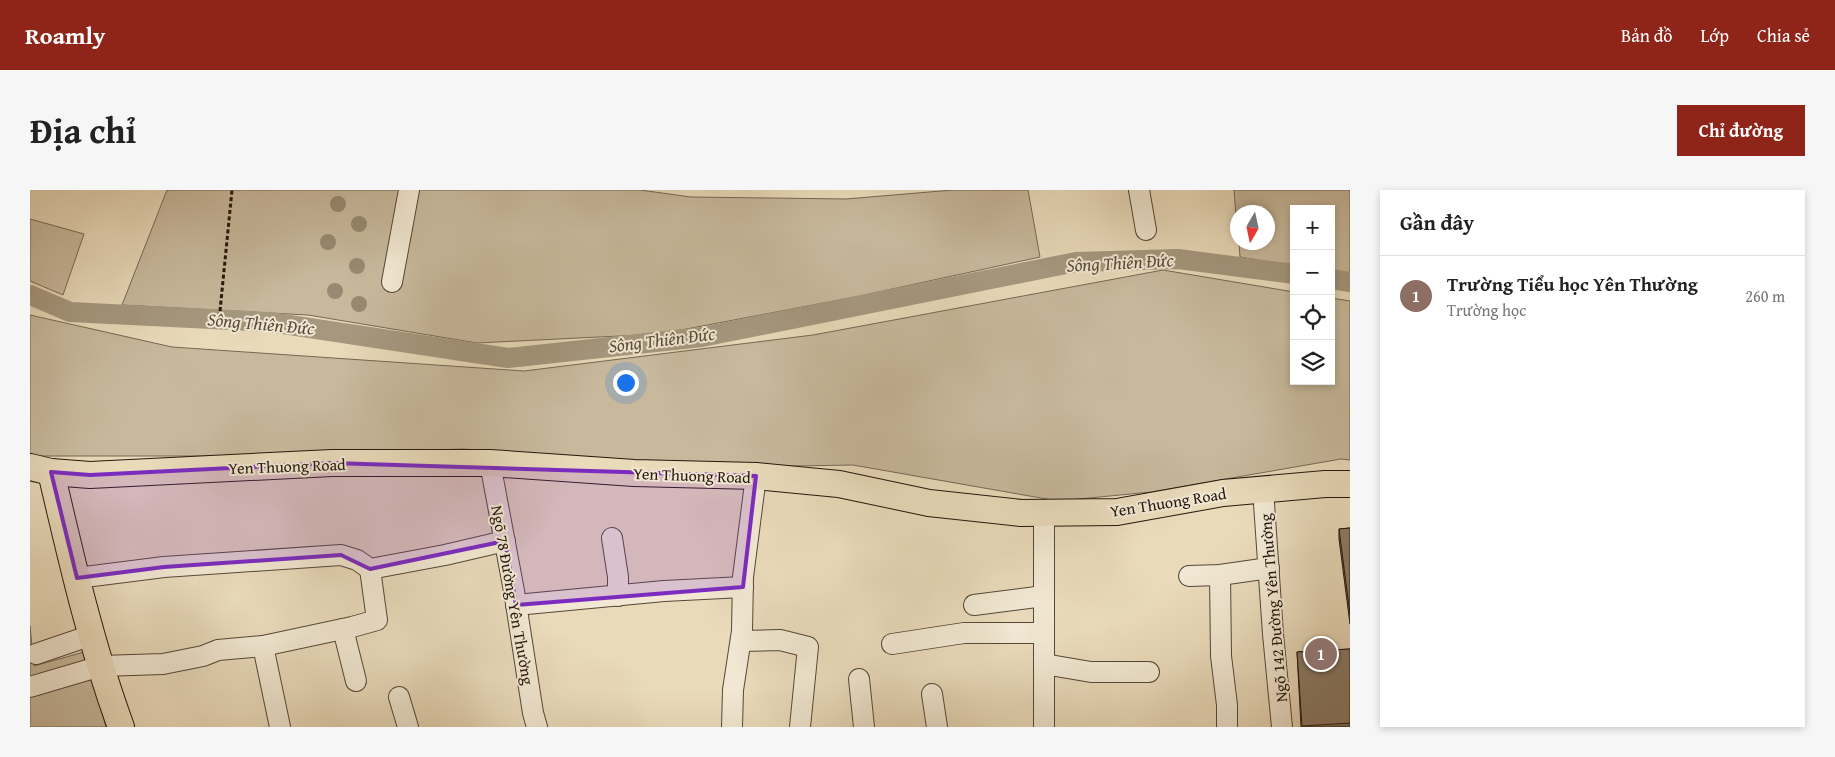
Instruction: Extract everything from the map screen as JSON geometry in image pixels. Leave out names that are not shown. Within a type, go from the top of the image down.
[{"type":"main road","name":"Yen Thuong Road","points":[[41,470],[90,475],[332,462],[490,463],[634,474],[756,476],[839,484],[929,503],[1021,513],[1117,512],[1223,493],[1325,484],[1350,484]]},
{"type":"main road","points":[[41,470],[77,578],[105,683],[122,727]]},
{"type":"street","points":[[392,282],[410,190]]},
{"type":"street","points":[[1139,190],[1146,230]]},
{"type":"street","name":"Ngõ 78 Đường Yên Thường","points":[[490,463],[537,727]]},
{"type":"street","points":[[732,727],[733,690],[741,641],[743,587],[756,476]]},
{"type":"street","name":"Ngõ 142 Đường Yên Thường","points":[[1263,489],[1282,727]]},
{"type":"street","points":[[1044,513],[1044,727]]},
{"type":"street","points":[[612,538],[618,577],[618,596]]},
{"type":"street","points":[[77,578],[164,567],[341,555],[357,560],[370,569],[505,541]]},
{"type":"street","points":[[1188,576],[1220,576],[1268,568]]},
{"type":"street","points":[[30,686],[101,666],[163,664],[203,656],[218,650],[263,646],[377,620],[370,569]]},
{"type":"street","points":[[1220,576],[1221,656],[1227,727]]},
{"type":"street","points":[[516,605],[664,591],[743,587]]},
{"type":"street","points":[[974,605],[1044,596]]},
{"type":"street","points":[[343,629],[356,681]]},
{"type":"street","points":[[892,644],[964,633],[1044,633]]},
{"type":"street","points":[[36,654],[92,635]]},
{"type":"street","points":[[741,641],[780,640],[808,646],[800,727]]},
{"type":"street","points":[[263,646],[280,727]]},
{"type":"street","points":[[1044,664],[1090,672],[1149,672]]},
{"type":"street","points":[[859,679],[864,727]]},
{"type":"street","points":[[932,694],[937,727]]},
{"type":"street","points":[[399,697],[408,727]]},
{"type":"path","points":[[220,311],[232,190]]},
{"type":"highlighted area","points":[[332,463],[756,476],[743,587],[516,605],[505,541],[370,569],[341,555],[164,567],[77,578],[51,472],[90,475]]},
{"type":"shaded area","points":[[167,190],[640,190],[691,197],[846,199],[953,190],[1028,190],[1040,257],[855,297],[660,334],[477,343],[308,315],[122,305]]},
{"type":"shaded area","points":[[1234,190],[1350,190],[1350,275],[1335,273],[1335,205],[1290,205],[1290,265],[1240,257],[1240,250],[1275,250],[1275,205],[1235,205]]},
{"type":"shaded area","points":[[30,219],[84,234],[63,295],[30,281]]},
{"type":"shaded area","points":[[1163,270],[1290,291],[1290,385],[1335,385],[1335,299],[1350,301],[1350,460],[1341,459],[1151,492],[1058,501],[853,465],[669,468],[464,449],[214,456],[39,456],[30,453],[30,315],[172,347],[524,371],[813,335]]},
{"type":"shaded area","points":[[30,626],[34,666],[84,652],[106,727],[30,727]]},
{"type":"building","points":[[1350,528],[1350,614],[1339,529]]},
{"type":"building","points":[[1350,649],[1350,723],[1302,726],[1297,652]]},
{"type":"waterway","name":"Sông Thiên Đức","points":[[30,295],[70,312],[270,322],[508,358],[702,337],[1076,262],[1178,259],[1290,273]]},
{"type":"waterway","name":"Sông Thiên Đức","points":[[1335,280],[1350,282]]},
{"type":"place","name":"Trường Tiểu học Yên Thường","points":[[1321,654]]}]
